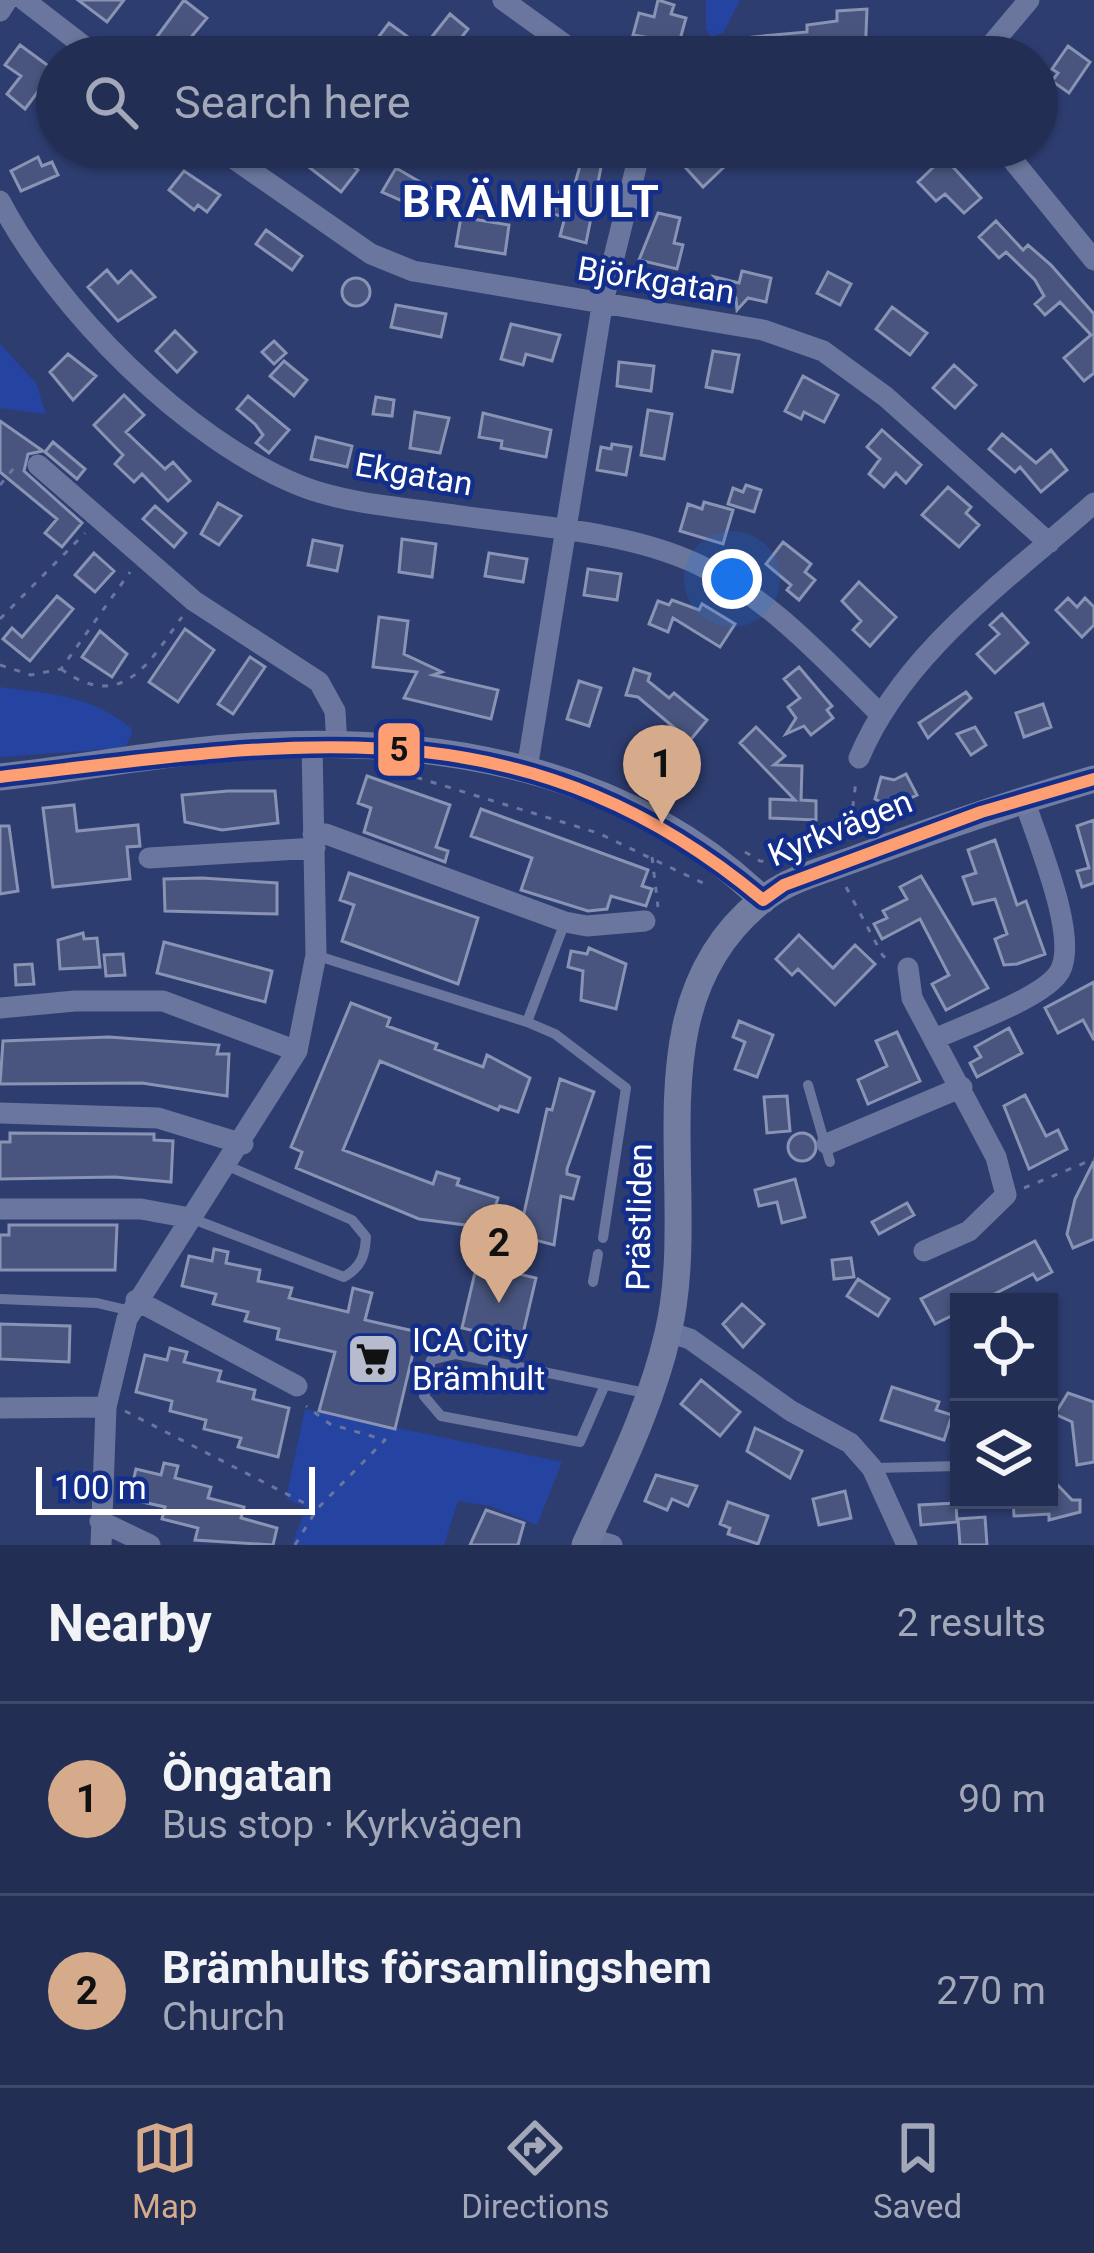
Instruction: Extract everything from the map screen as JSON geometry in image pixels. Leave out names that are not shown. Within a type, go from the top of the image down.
[{"type":"street","points":[[0,11],[8,0]]},
{"type":"street","points":[[24,0],[71,36]]},
{"type":"street","points":[[999,36],[1029,0]]},
{"type":"street","points":[[516,4],[556,36]]},
{"type":"street","name":"Björkgatan","points":[[248,168],[371,254],[412,272],[763,330],[823,351],[886,397],[1049,544]]},
{"type":"street","points":[[527,769],[602,306],[636,168]]},
{"type":"street","points":[[1019,168],[1094,260]]},
{"type":"street","name":"Ekgatan","points":[[0,201],[55,286],[206,435],[302,487],[663,550],[755,596],[878,712]]},
{"type":"street","points":[[38,465],[194,601],[319,682],[335,711],[324,746],[314,841],[316,955],[297,1051],[243,1144],[134,1305],[106,1407],[101,1545]]},
{"type":"street","points":[[859,758],[878,712],[962,622],[1094,503]]},
{"type":"street","name":"Kyrkvägen","points":[[0,777],[251,746],[389,751],[527,769],[585,784],[662,824],[730,868],[763,900],[784,885],[1094,778]]},
{"type":"street","points":[[937,1037],[1043,988],[1060,973],[1067,944],[1024,799]]},
{"type":"street","points":[[149,858],[314,841],[326,834],[565,922],[587,926],[646,921]]},
{"type":"street","name":"Prästliden","points":[[595,1543],[668,1333],[677,1228],[677,1092],[690,1003],[704,966],[730,928],[763,900]]},
{"type":"street","points":[[908,968],[912,998],[937,1037],[996,1157],[1006,1195],[969,1231],[924,1251]]},
{"type":"street","points":[[0,1008],[75,1000],[163,1001],[297,1051]]},
{"type":"street","points":[[829,1153],[962,1088]]},
{"type":"street","points":[[0,1113],[158,1118],[243,1144]]},
{"type":"street","points":[[0,1208],[141,1209],[190,1218]]},
{"type":"street","points":[[134,1305],[296,1386]]},
{"type":"street","points":[[668,1333],[690,1340],[791,1412],[850,1443],[872,1468],[908,1545]]},
{"type":"street","points":[[0,1408],[106,1407]]},
{"type":"street","points":[[100,1521],[150,1545]]},
{"type":"lane","points":[[527,1022],[565,922]]},
{"type":"lane","points":[[316,955],[555,1034],[626,1088],[603,1238]]},
{"type":"lane","points":[[808,1085],[829,1153]]},
{"type":"lane","points":[[190,1218],[222,1226],[344,1276],[356,1270],[365,1253],[366,1237],[352,1220],[228,1166]]},
{"type":"lane","points":[[593,1282],[598,1255]]},
{"type":"lane","points":[[0,1299],[134,1305]]},
{"type":"lane","points":[[604,1388],[580,1442],[441,1415],[424,1396],[431,1360],[456,1354],[650,1394]]},
{"type":"lane","points":[[872,1468],[950,1466]]},
{"type":"path","points":[[0,485],[20,462],[38,465]]},
{"type":"path","points":[[0,619],[98,518]]},
{"type":"path","points":[[61,669],[142,556]]},
{"type":"path","points":[[0,665],[32,675],[61,669],[87,684],[122,684],[137,676],[194,601]]},
{"type":"path","points":[[389,751],[400,773],[562,820],[713,884]]},
{"type":"path","points":[[646,921],[660,901],[652,857]]},
{"type":"path","points":[[1006,1195],[1094,1159]]},
{"type":"path","points":[[296,1386],[309,1412],[385,1440],[317,1509],[296,1545]]},
{"type":"path","points":[[106,1407],[128,1412],[317,1509]]},
{"type":"shaded area","points":[[706,0],[740,0],[723,33],[710,36]]},
{"type":"shaded area","points":[[0,344],[36,383],[46,414],[0,408]]},
{"type":"shaded area","points":[[0,687],[87,703],[133,730],[125,748],[0,757]]},
{"type":"shaded area","points":[[305,1409],[562,1462],[537,1525],[490,1506],[458,1501],[444,1545],[292,1545],[306,1507],[286,1499]]},
{"type":"building","points":[[78,0],[124,0],[107,22]]},
{"type":"building","points":[[184,0],[207,18],[192,36],[157,36]]},
{"type":"building","points":[[658,0],[674,5],[671,14],[686,18],[681,36],[633,35],[639,13],[654,17]]},
{"type":"building","points":[[867,9],[866,36],[763,36],[807,32],[807,25],[837,21],[837,11]]},
{"type":"building","points":[[450,14],[468,29],[462,36],[433,36]]},
{"type":"building","points":[[389,23],[407,36],[379,36]]},
{"type":"building","points":[[20,45],[36,57],[36,94],[25,109],[7,94],[21,76],[5,65]]},
{"type":"building","points":[[1068,46],[1090,62],[1069,93],[1058,85],[1058,60]]},
{"type":"building","points":[[36,158],[36,168],[55,168],[58,175],[21,191],[11,171]]},
{"type":"building","points":[[310,168],[358,170],[341,192]]},
{"type":"building","points":[[396,168],[434,190],[423,210],[382,192]]},
{"type":"building","points":[[579,168],[601,168],[586,243],[560,236],[565,217],[553,214],[560,191],[572,195]]},
{"type":"building","points":[[686,168],[723,168],[703,187]]},
{"type":"building","points":[[933,168],[954,168],[981,198],[964,213],[945,194],[936,201],[918,182]]},
{"type":"building","points":[[184,171],[220,195],[207,212],[198,205],[194,210],[169,190]]},
{"type":"building","points":[[658,213],[680,218],[674,243],[683,245],[677,269],[639,260]]},
{"type":"building","points":[[461,217],[509,225],[505,254],[456,246]]},
{"type":"building","points":[[996,221],[1023,250],[1028,245],[1051,265],[1094,314],[1094,373],[1084,381],[1064,358],[1091,335],[1060,302],[1045,315],[1035,304],[1044,296],[1035,280],[1006,252],[999,258],[979,237]]},
{"type":"building","points":[[266,230],[302,256],[292,270],[256,244]]},
{"type":"building","points":[[107,270],[118,283],[131,271],[155,297],[118,321],[88,287]]},
{"type":"building","points":[[742,271],[771,278],[766,302],[748,298],[737,310],[736,298],[715,277],[739,283]]},
{"type":"building","points":[[828,272],[851,284],[840,305],[817,293]]},
{"type":"building","points":[[356,278],[366,282],[370,292],[366,302],[356,306],[346,302],[342,292],[346,282]]},
{"type":"building","points":[[396,305],[446,314],[441,337],[391,327]]},
{"type":"building","points":[[892,307],[927,333],[910,355],[876,329]]},
{"type":"building","points":[[511,324],[560,335],[552,361],[526,354],[523,365],[501,359]]},
{"type":"building","points":[[175,331],[196,352],[177,372],[156,351]]},
{"type":"building","points":[[274,341],[286,353],[274,364],[262,352]]},
{"type":"building","points":[[713,351],[739,355],[732,392],[706,387]]},
{"type":"building","points":[[68,354],[96,376],[73,400],[50,372]]},
{"type":"building","points":[[284,361],[307,380],[294,396],[270,376]]},
{"type":"building","points":[[619,362],[654,366],[651,391],[617,386]]},
{"type":"building","points":[[954,365],[976,385],[955,408],[933,388]]},
{"type":"building","points":[[803,376],[838,395],[824,422],[804,412],[801,419],[785,411]]},
{"type":"building","points":[[124,395],[144,415],[126,432],[165,469],[173,462],[190,481],[168,501],[142,474],[134,482],[115,464],[123,455],[94,425]]},
{"type":"building","points":[[248,396],[289,430],[269,453],[256,443],[263,435],[255,424],[237,409]]},
{"type":"building","points":[[376,397],[394,400],[392,416],[373,414]]},
{"type":"building","points":[[648,410],[672,414],[664,459],[641,455]]},
{"type":"building","points":[[415,412],[449,418],[440,453],[410,448]]},
{"type":"building","points":[[483,413],[551,430],[546,457],[501,448],[502,441],[479,437]]},
{"type":"building","points":[[0,421],[43,451],[28,454],[24,471],[82,523],[62,547],[45,533],[57,519],[0,472]]},
{"type":"building","points":[[882,430],[921,465],[906,483],[896,473],[884,487],[869,474],[880,459],[867,447]]},
{"type":"building","points":[[1002,434],[1036,463],[1051,450],[1067,470],[1041,492],[1020,467],[1015,472],[989,449]]},
{"type":"building","points":[[316,437],[352,446],[347,467],[311,459]]},
{"type":"building","points":[[53,442],[85,469],[77,479],[45,452]]},
{"type":"building","points":[[612,444],[631,447],[626,475],[597,470],[601,447],[611,449]]},
{"type":"building","points":[[746,485],[761,490],[754,512],[728,504],[733,488],[743,492]]},
{"type":"building","points":[[948,487],[971,507],[966,513],[979,525],[959,547],[922,515]]},
{"type":"building","points":[[704,502],[733,510],[723,544],[680,531],[688,504],[702,509]]},
{"type":"building","points":[[218,503],[241,516],[219,545],[201,534]]},
{"type":"building","points":[[155,506],[186,533],[174,547],[143,519]]},
{"type":"building","points":[[402,539],[436,544],[432,577],[399,572]]},
{"type":"building","points":[[313,540],[342,546],[337,571],[308,565]]},
{"type":"building","points":[[783,542],[811,564],[805,572],[815,580],[799,600],[787,590],[791,585],[766,564]]},
{"type":"building","points":[[94,553],[114,571],[95,592],[75,575]]},
{"type":"building","points":[[489,553],[527,559],[523,582],[485,576]]},
{"type":"building","points":[[588,569],[621,574],[617,600],[584,595]]},
{"type":"building","points":[[859,582],[896,617],[870,646],[853,630],[861,621],[842,601]]},
{"type":"building","points":[[57,596],[73,609],[30,661],[3,639],[12,628],[22,637]]},
{"type":"building","points":[[1068,598],[1077,607],[1085,598],[1094,607],[1094,625],[1082,637],[1056,610]]},
{"type":"building","points":[[672,600],[699,610],[702,604],[735,624],[720,647],[673,618],[668,632],[649,624],[658,601],[669,605]]},
{"type":"building","points":[[1002,614],[1028,643],[995,673],[977,654],[999,634],[990,625]]},
{"type":"building","points":[[379,617],[408,621],[404,654],[442,672],[433,675],[498,690],[491,719],[404,698],[417,672],[373,667]]},
{"type":"building","points":[[185,629],[214,650],[178,702],[149,682]]},
{"type":"building","points":[[100,631],[127,654],[112,677],[82,657]]},
{"type":"building","points":[[250,657],[265,667],[233,714],[218,704]]},
{"type":"building","points":[[799,667],[832,706],[827,710],[833,718],[811,735],[804,726],[786,734],[796,718],[788,707],[800,698],[784,679]]},
{"type":"building","points":[[634,669],[650,674],[648,681],[669,698],[674,693],[707,720],[683,749],[670,738],[677,730],[638,697],[626,695]]},
{"type":"building","points":[[579,681],[601,688],[589,726],[567,719]]},
{"type":"building","points":[[966,692],[971,698],[928,738],[919,723]]},
{"type":"building","points":[[1043,704],[1051,727],[1024,737],[1016,713]]},
{"type":"building","points":[[756,727],[785,756],[774,765],[802,766],[801,800],[816,801],[816,820],[770,818],[770,799],[795,800],[740,743]]},
{"type":"building","points":[[975,727],[986,745],[971,755],[957,734]]},
{"type":"building","points":[[906,774],[917,795],[891,807],[875,799],[881,777],[894,780]]},
{"type":"building","points":[[367,776],[450,805],[436,847],[448,851],[445,862],[364,832],[371,808],[358,803]]},
{"type":"building","points":[[275,791],[278,823],[222,830],[185,822],[182,795]]},
{"type":"building","points":[[74,805],[77,831],[138,825],[140,846],[127,847],[130,879],[53,887],[43,808]]},
{"type":"building","points":[[481,809],[648,870],[642,886],[652,889],[646,906],[611,896],[607,909],[588,911],[521,890],[532,858],[471,836]]},
{"type":"building","points":[[1094,820],[1094,883],[1082,887],[1077,871],[1089,868],[1077,826]]},
{"type":"building","points":[[0,826],[9,826],[18,891],[0,894]]},
{"type":"building","points":[[995,840],[1017,905],[1026,901],[1045,954],[1017,964],[1004,965],[995,939],[1007,934],[995,899],[973,904],[963,877],[976,873],[968,850]]},
{"type":"building","points":[[349,873],[478,918],[458,984],[342,941],[354,905],[340,900]]},
{"type":"building","points":[[921,876],[988,988],[946,1010],[932,984],[949,975],[920,919],[882,939],[874,924],[887,918],[883,911],[907,899],[900,887]]},
{"type":"building","points":[[164,879],[277,883],[277,914],[165,911]]},
{"type":"building","points":[[83,933],[84,939],[97,938],[100,967],[60,969],[58,940]]},
{"type":"building","points":[[799,935],[833,968],[855,945],[875,964],[835,1005],[798,969],[792,975],[776,959]]},
{"type":"building","points":[[164,942],[272,971],[265,1002],[157,973]]},
{"type":"building","points":[[589,948],[626,964],[616,1009],[581,1000],[583,971],[568,967],[571,951],[587,954]]},
{"type":"building","points":[[123,954],[125,975],[106,976],[104,955]]},
{"type":"building","points":[[32,964],[34,984],[16,985],[15,965]]},
{"type":"building","points":[[1094,982],[1094,1040],[1083,1020],[1058,1033],[1045,1008]]},
{"type":"building","points":[[351,1003],[390,1018],[387,1026],[437,1044],[435,1049],[483,1067],[487,1055],[530,1078],[518,1112],[500,1106],[498,1110],[380,1061],[343,1150],[433,1184],[437,1172],[459,1179],[457,1185],[498,1198],[489,1228],[419,1219],[296,1168],[302,1152],[291,1147]]},
{"type":"building","points":[[739,1021],[773,1035],[757,1077],[735,1069],[745,1042],[733,1037]]},
{"type":"building","points":[[1009,1028],[1022,1053],[977,1077],[970,1063],[981,1057],[975,1047]]},
{"type":"building","points":[[897,1032],[920,1081],[868,1104],[858,1080],[887,1066],[876,1041]]},
{"type":"building","points":[[109,1037],[219,1045],[217,1054],[229,1054],[227,1096],[142,1083],[0,1084],[3,1041]]},
{"type":"building","points":[[560,1079],[594,1092],[567,1169],[567,1174],[579,1177],[573,1199],[561,1196],[554,1245],[519,1236],[547,1109],[552,1110]]},
{"type":"building","points":[[1025,1095],[1046,1136],[1058,1130],[1067,1149],[1029,1169],[1004,1106]]},
{"type":"building","points":[[787,1096],[790,1131],[767,1133],[764,1097]]},
{"type":"building","points":[[10,1133],[154,1134],[154,1140],[173,1141],[171,1182],[115,1177],[0,1179],[0,1142],[10,1142]]},
{"type":"building","points":[[802,1133],[812,1137],[816,1147],[812,1157],[802,1161],[792,1157],[788,1147],[792,1137]]},
{"type":"building","points":[[1094,1161],[1094,1239],[1073,1248],[1067,1234],[1075,1199]]},
{"type":"building","points":[[795,1179],[805,1217],[782,1223],[777,1202],[759,1206],[755,1190]]},
{"type":"building","points":[[907,1203],[914,1215],[879,1234],[872,1222]]},
{"type":"building","points":[[9,1225],[117,1225],[115,1270],[0,1270],[0,1235],[9,1235]]},
{"type":"building","points":[[1035,1241],[1052,1272],[1037,1280],[1033,1274],[996,1293],[950,1293],[950,1316],[935,1324],[921,1299]]},
{"type":"building","points":[[214,1249],[228,1252],[226,1263],[260,1270],[258,1281],[292,1288],[289,1298],[348,1312],[353,1288],[372,1293],[365,1320],[418,1332],[395,1429],[319,1411],[335,1352],[277,1339],[279,1329],[245,1321],[248,1312],[213,1304],[216,1294],[182,1286],[189,1256],[212,1261]]},
{"type":"building","points":[[851,1258],[854,1277],[834,1279],[832,1260]]},
{"type":"building","points":[[477,1264],[536,1278],[521,1342],[462,1328]]},
{"type":"building","points":[[858,1279],[889,1299],[878,1316],[847,1296]]},
{"type":"building","points":[[742,1304],[764,1324],[743,1347],[723,1324]]},
{"type":"building","points":[[0,1324],[70,1326],[69,1362],[0,1359]]},
{"type":"building","points":[[170,1348],[187,1352],[184,1362],[221,1371],[218,1381],[255,1390],[253,1399],[289,1408],[278,1457],[238,1447],[241,1438],[204,1429],[206,1420],[170,1411],[172,1401],[136,1392],[145,1355],[167,1360]]},
{"type":"building","points":[[701,1380],[740,1412],[720,1436],[681,1404]]},
{"type":"building","points":[[892,1387],[939,1402],[936,1410],[950,1414],[944,1440],[881,1420]]},
{"type":"building","points":[[1068,1393],[1094,1402],[1094,1462],[1077,1465],[1072,1422],[1058,1415]]},
{"type":"building","points":[[755,1428],[802,1451],[790,1478],[747,1451]]},
{"type":"building","points":[[164,1463],[178,1466],[175,1478],[211,1487],[208,1498],[244,1507],[241,1518],[277,1528],[273,1545],[195,1540],[198,1528],[162,1519],[165,1507],[129,1499],[136,1469],[161,1475]]},
{"type":"building","points":[[656,1475],[697,1486],[688,1506],[672,1499],[667,1510],[645,1501]]},
{"type":"building","points":[[1058,1485],[1072,1500],[1080,1500],[1080,1512],[1049,1520],[1049,1514],[1014,1516],[1014,1509],[1058,1509]]},
{"type":"building","points":[[845,1491],[851,1518],[819,1525],[813,1499]]},
{"type":"building","points":[[728,1502],[768,1516],[758,1544],[728,1534],[730,1528],[720,1524]]},
{"type":"building","points":[[950,1503],[950,1509],[956,1509],[957,1522],[921,1525],[919,1505]]},
{"type":"building","points":[[486,1510],[524,1523],[518,1545],[470,1545]]},
{"type":"building","points":[[985,1517],[987,1545],[960,1545],[958,1519]]},
{"type":"transit line","name":"5","points":[[0,777],[304,747],[399,750],[491,763],[582,790],[673,835],[763,900]]},
{"type":"transit line","name":"5","points":[[763,900],[784,885],[981,812],[1094,779]]},
{"type":"place","name":"Öngatan","points":[[662,824]]},
{"type":"place","name":"Brämhults församlingshem","points":[[499,1303]]},
{"type":"place","name":"ICA City Brämhult","points":[[373,1359]]},
{"type":"district","name":"BRÄMHULT","points":[[532,201]]}]
